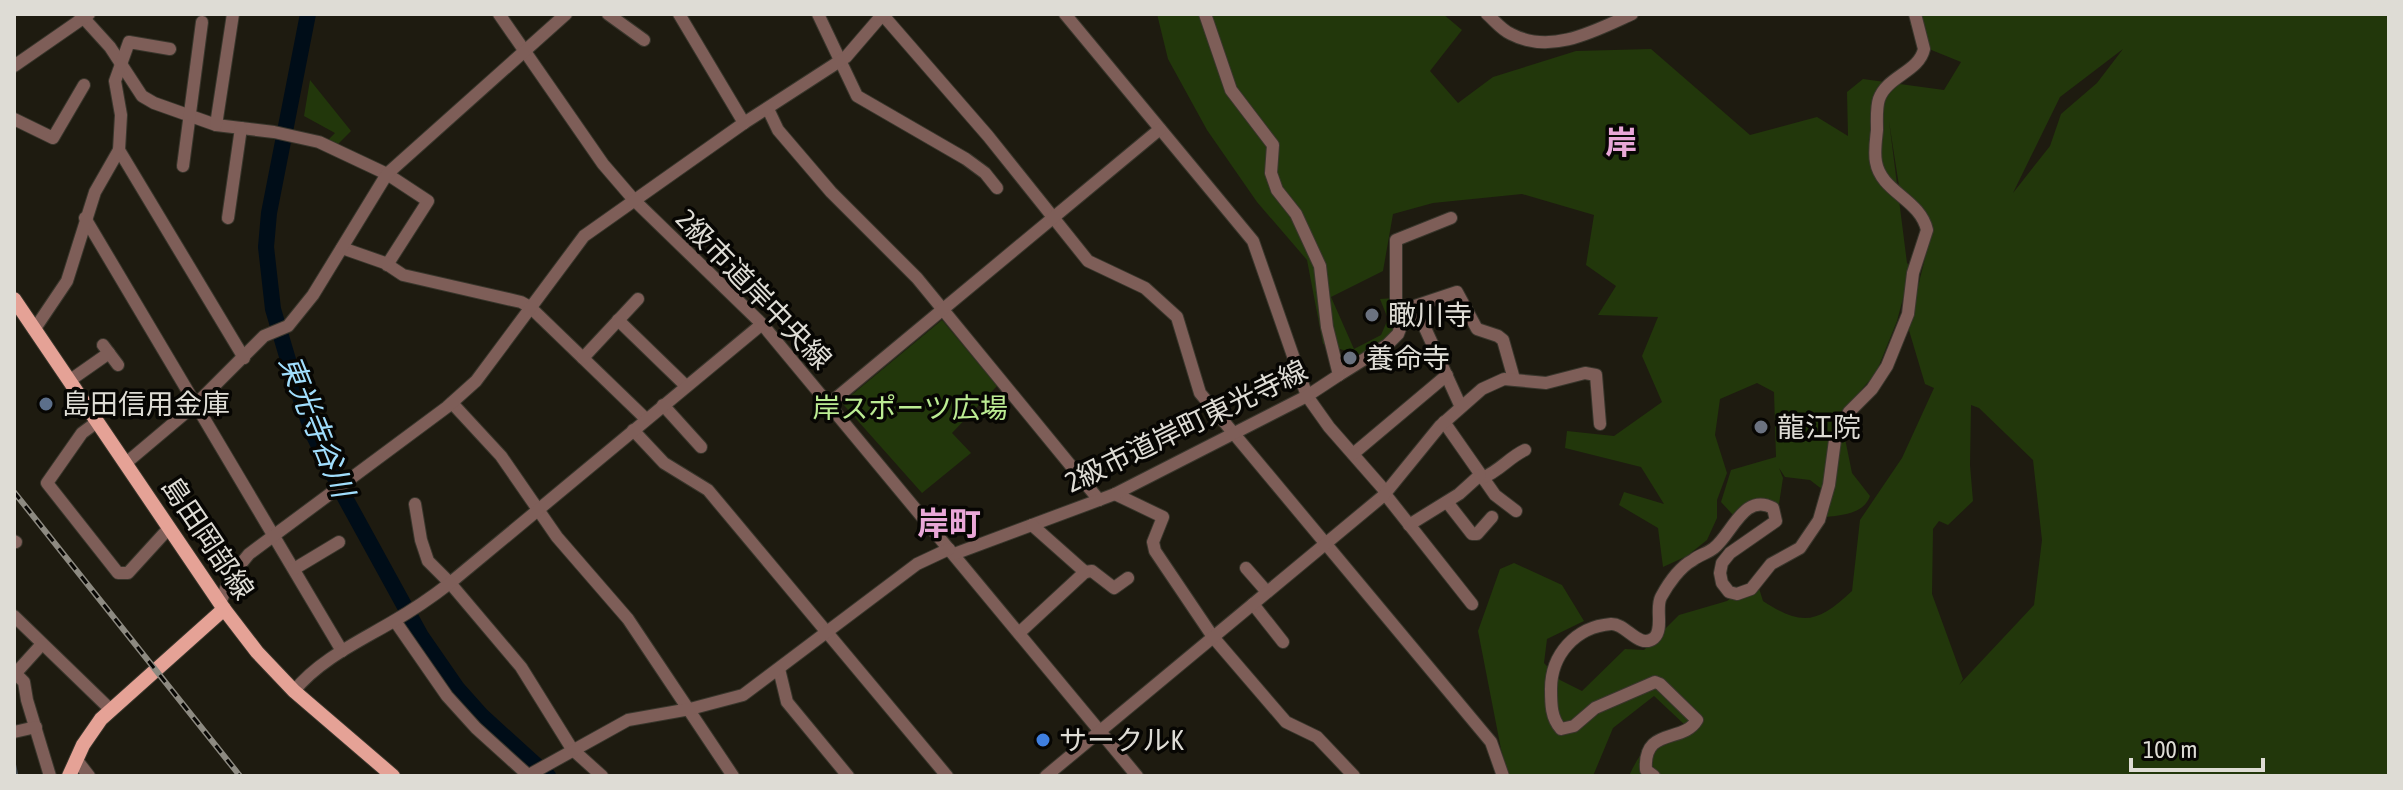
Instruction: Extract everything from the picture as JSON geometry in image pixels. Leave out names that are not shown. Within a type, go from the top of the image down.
[{"type":"main road","name":"島田岡部線","points":[[14,299],[222,606],[257,652],[294,691],[393,776]]},
{"type":"main road","points":[[69,776],[94,728],[222,606]]},
{"type":"street","points":[[216,125],[233,14]]},
{"type":"street","name":"2級市道岸中央線","points":[[499,14],[603,164],[634,200],[762,324],[1137,776]]},
{"type":"street","points":[[126,463],[196,404],[264,336],[288,326],[313,295],[387,174],[566,14]]},
{"type":"street","points":[[608,14],[644,40]]},
{"type":"street","points":[[679,14],[744,123]]},
{"type":"street","points":[[818,14],[857,96],[966,159],[985,173],[997,188]]},
{"type":"street","points":[[222,606],[231,576],[239,564],[274,534],[452,403],[476,381],[584,236],[744,123],[846,57],[883,14],[1088,261],[1145,288],[1177,317],[1200,393],[1491,742],[1503,776]]},
{"type":"street","points":[[1065,14],[1253,241],[1307,396],[1472,604]]},
{"type":"street","name":"2級市道岸町東光寺線","points":[[530,775],[628,720],[690,709],[743,695],[917,564],[1115,494],[1307,396],[1339,375],[1327,327],[1320,266],[1296,214],[1277,190],[1271,173],[1273,145],[1231,90],[1205,14]]},
{"type":"street","points":[[1487,14],[1509,33],[1533,42],[1584,36],[1632,14]]},
{"type":"street","points":[[1654,776],[1646,770],[1645,758],[1651,746],[1659,739],[1694,726],[1697,720],[1655,682],[1595,708],[1574,726],[1561,729],[1552,714],[1553,666],[1560,651],[1571,640],[1608,624],[1618,624],[1639,640],[1654,638],[1660,598],[1675,577],[1689,562],[1715,547],[1734,521],[1749,508],[1760,503],[1767,504],[1773,508],[1776,521],[1730,553],[1722,563],[1722,583],[1729,592],[1737,594],[1751,589],[1771,564],[1800,548],[1819,520],[1829,485],[1835,440],[1849,412],[1872,389],[1887,366],[1908,314],[1913,273],[1927,230],[1919,210],[1884,180],[1876,161],[1879,100],[1886,87],[1923,55],[1915,14]]},
{"type":"street","points":[[14,66],[84,15],[142,96],[189,117],[216,125],[274,132],[319,142],[387,174],[428,201],[387,265]]},
{"type":"street","points":[[183,166],[202,22]]},
{"type":"street","points":[[34,330],[67,281],[95,192],[119,150],[121,115],[115,81],[129,42],[170,49]]},
{"type":"street","points":[[14,119],[53,138],[84,85]]},
{"type":"street","points":[[768,109],[778,130],[831,192],[917,278],[1099,500]]},
{"type":"street","points":[[228,218],[241,128]]},
{"type":"street","points":[[830,403],[1160,129]]},
{"type":"street","points":[[119,150],[244,358]]},
{"type":"street","points":[[85,218],[342,651]]},
{"type":"street","points":[[1403,321],[1396,300],[1396,240],[1451,218]]},
{"type":"street","points":[[342,248],[387,265],[403,275],[521,302],[530,307],[646,419]]},
{"type":"street","points":[[1339,375],[1387,345],[1398,334],[1406,313],[1415,306],[1457,292],[1477,329],[1503,340],[1514,379]]},
{"type":"street","points":[[583,358],[638,299]]},
{"type":"street","points":[[1415,306],[1460,405]]},
{"type":"street","points":[[618,320],[686,386]]},
{"type":"street","points":[[294,691],[303,680],[342,651],[420,606],[450,583],[762,324]]},
{"type":"street","points":[[69,381],[106,349],[118,365]]},
{"type":"street","points":[[1046,776],[1385,493],[1460,405],[1488,386],[1504,379],[1546,383],[1585,373],[1596,375],[1600,424]]},
{"type":"street","points":[[1353,454],[1447,375]]},
{"type":"street","points":[[452,403],[501,456],[557,537],[628,619],[733,776]]},
{"type":"street","points":[[663,405],[701,447]]},
{"type":"street","points":[[97,422],[82,433],[47,483],[118,573],[128,573],[169,528]]},
{"type":"street","points":[[1444,422],[1495,495],[1516,511]]},
{"type":"street","points":[[633,430],[664,463],[708,490],[947,776]]},
{"type":"street","points":[[1409,525],[1481,476],[1498,472],[1507,458],[1525,450]]},
{"type":"street","points":[[1115,494],[1163,517],[1153,542],[1155,551],[1213,637],[1286,722],[1317,737],[1354,776]]},
{"type":"street","points":[[1447,502],[1472,534],[1477,534],[1492,517]]},
{"type":"street","points":[[415,504],[428,561],[521,667],[572,749],[602,776]]},
{"type":"street","points":[[1032,525],[1085,572]]},
{"type":"street","points":[[294,569],[339,542]]},
{"type":"street","points":[[1246,568],[1267,592]]},
{"type":"street","points":[[1019,633],[1085,572],[1092,571],[1114,588],[1128,578]]},
{"type":"street","points":[[1253,604],[1283,642]]},
{"type":"street","points":[[14,616],[111,710]]},
{"type":"street","points":[[400,618],[447,696],[476,728],[530,775]]},
{"type":"street","points":[[42,644],[15,674],[24,682],[50,776]]},
{"type":"street","points":[[779,669],[787,702],[848,776]]},
{"type":"street","points":[[14,732],[36,727]]},
{"type":"street","points":[[76,759],[89,776]]},
{"type":"green space","points":[[1157,14],[1443,14],[1462,30],[1430,71],[1458,103],[1493,77],[1576,51],[1651,49],[1750,135],[1817,117],[1848,136],[1847,92],[1863,79],[1944,90],[1961,62],[1924,47],[1910,24],[1913,14],[2389,14],[2389,776],[1629,776],[1639,757],[1651,744],[1685,725],[1654,696],[1613,728],[1593,776],[1509,776],[1478,631],[1500,569],[1514,563],[1562,585],[1584,621],[1547,639],[1544,663],[1560,680],[1582,691],[1625,649],[1644,650],[1679,615],[1727,601],[1756,579],[1763,601],[1799,618],[1809,618],[1829,610],[1852,591],[1860,520],[1902,458],[1934,388],[1925,384],[1908,327],[1931,234],[1928,215],[1899,186],[1889,121],[1907,263],[1911,268],[1897,321],[1876,373],[1840,414],[1852,473],[1870,496],[1867,503],[1856,511],[1819,518],[1823,490],[1810,480],[1785,477],[1779,468],[1783,478],[1779,504],[1762,499],[1733,515],[1721,502],[1731,470],[1776,457],[1774,392],[1757,383],[1720,399],[1715,435],[1727,473],[1717,500],[1717,518],[1707,540],[1687,556],[1663,567],[1658,528],[1619,505],[1624,492],[1664,504],[1641,467],[1565,448],[1567,431],[1614,436],[1662,402],[1642,356],[1658,317],[1598,315],[1616,286],[1586,265],[1594,215],[1522,194],[1433,203],[1393,214],[1383,271],[1331,297],[1354,349],[1381,335],[1388,319],[1380,299],[1394,298],[1399,321],[1389,341],[1360,355],[1323,344],[1307,260],[1257,202],[1207,130],[1168,59]],"holes":[[[2123,49],[2097,83],[2061,114],[2050,146],[2013,193],[2060,97]],[[1971,405],[1979,408],[2033,460],[2042,540],[2034,605],[1959,685],[1963,679],[1932,594],[1933,529],[1939,521],[1948,525],[1973,501]]]},
{"type":"green space","points":[[310,80],[351,131],[337,145],[328,140],[335,133],[304,116]]},
{"type":"green space","name":"岸スポーツ広場","points":[[942,320],[997,386],[952,433],[971,453],[922,493],[842,403]]},
{"type":"waterway","name":"東光寺谷川","points":[[308,14],[269,213],[266,247],[273,309],[294,380],[314,436],[421,636],[457,688],[482,716],[548,776]]},
{"type":"waterway","points":[[14,762],[17,776]]},
{"type":"railway","points":[[14,492],[240,776]]},
{"type":"place","name":"瞰川寺","points":[[1372,315]]},
{"type":"place","name":"養命寺","points":[[1350,358]]},
{"type":"place","name":"島田信用金庫","points":[[46,404]]},
{"type":"place","name":"龍江院","points":[[1761,427]]},
{"type":"place","name":"サークルK","points":[[1043,740]]},
{"type":"district","name":"岸","points":[[1621,142]]},
{"type":"district","name":"岸町","points":[[949,523]]}]
